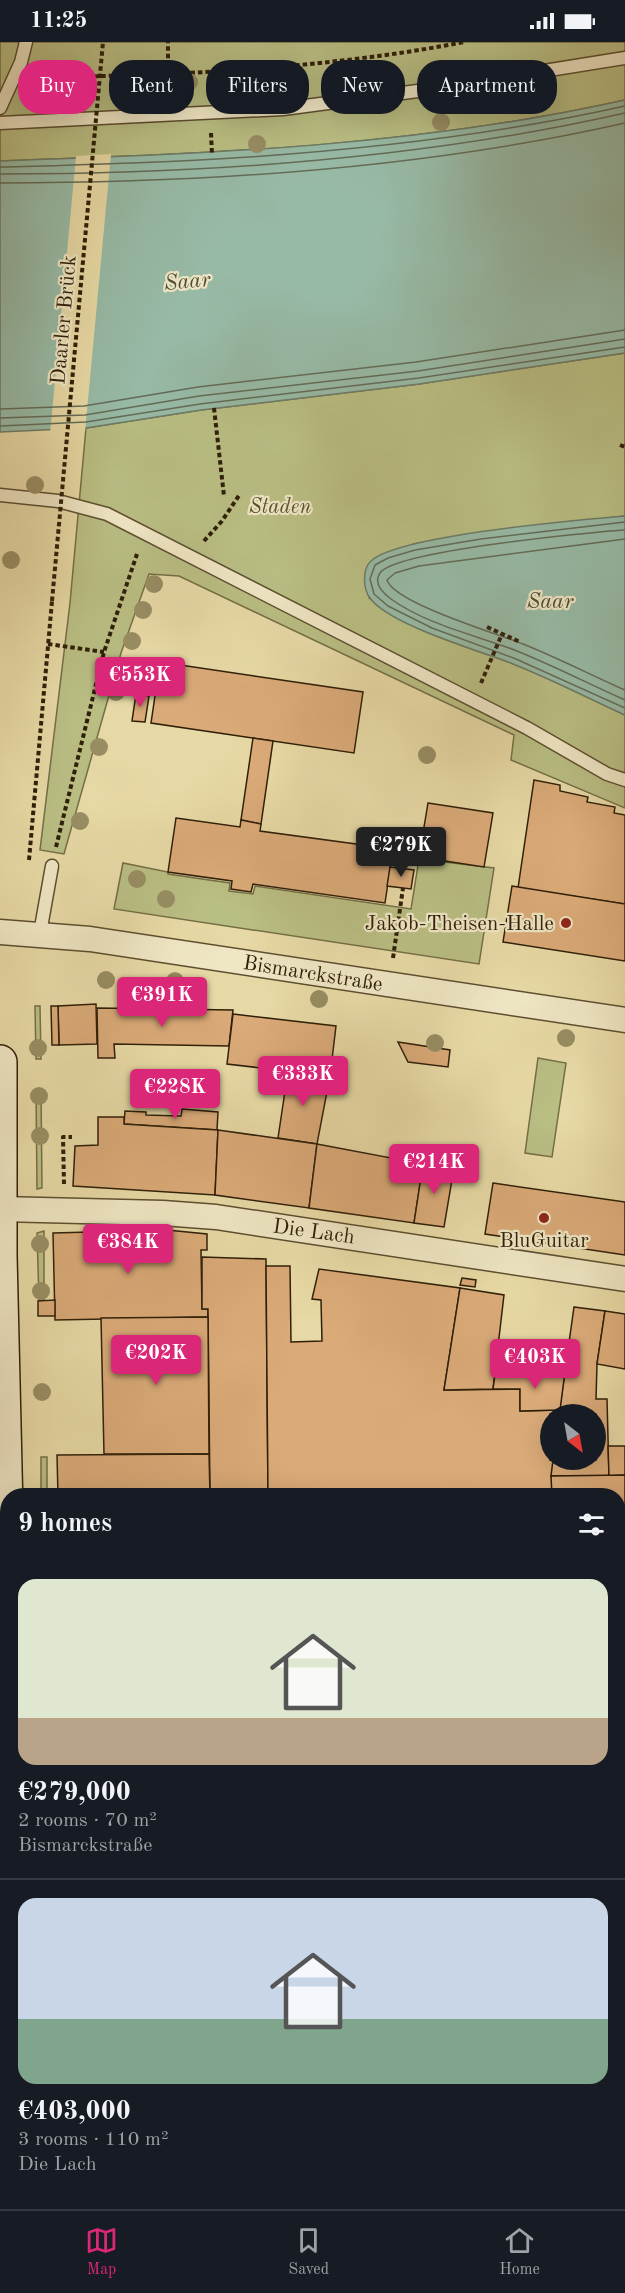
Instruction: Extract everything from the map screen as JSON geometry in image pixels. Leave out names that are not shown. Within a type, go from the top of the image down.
[{"type":"street","name":"Bismarckstraße","points":[[0,932],[40,933],[625,1020]]},
{"type":"street","points":[[0,1062],[0,1221],[5,1488]]},
{"type":"street","name":"Die Lach","points":[[0,1209],[64,1209],[216,1217],[625,1279]]},
{"type":"lane","points":[[22,60],[26,42]]},
{"type":"lane","points":[[0,123],[283,109],[425,90],[625,58]]},
{"type":"lane","points":[[0,108],[18,69]]},
{"type":"lane","points":[[0,495],[84,506],[107,514],[527,728],[608,774],[625,780]]},
{"type":"lane","points":[[40,933],[52,866]]},
{"type":"path","name":"Daarler Brück","points":[[29,865],[103,42]]},
{"type":"path","points":[[168,42],[168,60]]},
{"type":"path","points":[[194,73],[416,51],[464,42]]},
{"type":"path","points":[[210,126],[213,154]]},
{"type":"path","points":[[214,408],[224,496]]},
{"type":"path","points":[[189,557],[222,521],[240,494]]},
{"type":"path","points":[[52,866],[104,652],[127,576],[148,536]]},
{"type":"path","points":[[487,627],[520,642]]},
{"type":"path","points":[[482,681],[502,634]]},
{"type":"path","points":[[48,644],[104,652]]},
{"type":"path","points":[[389,985],[403,888]]},
{"type":"path","points":[[64,1209],[63,1137],[72,1137]]},
{"type":"green space","points":[[0,42],[625,42],[625,100],[548,116],[392,138],[314,145],[236,151],[0,161]]},
{"type":"green space","name":"Staden","points":[[625,353],[625,516],[480,533],[413,544],[369,598],[401,620],[419,629],[526,669],[625,715],[625,808],[511,760],[514,735],[179,576],[149,574],[121,653],[64,854],[40,850],[70,603],[86,428],[201,410],[419,384]]},
{"type":"green space","points":[[419,859],[494,868],[479,964],[114,909],[123,863],[168,872],[168,874],[230,883],[229,891],[253,894],[255,886],[411,909]]},
{"type":"green space","points":[[35,1006],[40,1006],[41,1059],[36,1059]]},
{"type":"green space","points":[[538,1058],[566,1063],[552,1157],[525,1153]]},
{"type":"green space","points":[[36,1090],[41,1090],[42,1188],[37,1189]]},
{"type":"green space","points":[[44,1231],[44,1300],[39,1300],[37,1233]]},
{"type":"green space","points":[[41,1457],[47,1457],[47,1488],[41,1488]]},
{"type":"water","points":[[625,100],[625,353],[419,384],[201,410],[86,428],[0,432],[0,161],[236,151],[392,138],[548,116]]},
{"type":"water","name":"Saar","points":[[625,516],[625,715],[527,670],[396,618],[380,608],[366,590],[364,579],[371,561],[388,552],[416,544],[492,530]]},
{"type":"pier","points":[[111,154],[85,432],[50,434],[76,156]]},
{"type":"building","points":[[160,662],[363,692],[354,753],[151,723]]},
{"type":"building","points":[[136,694],[149,696],[145,722],[132,721]]},
{"type":"building","points":[[253,738],[273,741],[261,824],[241,820]]},
{"type":"building","points":[[534,780],[560,785],[560,791],[588,797],[587,802],[615,807],[614,813],[625,815],[625,904],[518,888]]},
{"type":"building","points":[[428,803],[493,813],[484,867],[419,857]]},
{"type":"building","points":[[176,818],[240,827],[241,820],[261,824],[260,831],[393,849],[385,903],[253,884],[251,892],[231,889],[232,881],[168,872]]},
{"type":"building","points":[[390,867],[414,870],[411,889],[387,886]]},
{"type":"building","name":"Jakob-Theisen-Halle","points":[[512,886],[625,904],[625,961],[503,942]]},
{"type":"building","points":[[96,1004],[97,1044],[59,1045],[58,1006]]},
{"type":"building","points":[[51,1006],[58,1006],[59,1045],[52,1045]]},
{"type":"building","points":[[97,1008],[233,1010],[229,1046],[114,1044],[115,1058],[98,1058]]},
{"type":"building","points":[[233,1014],[336,1026],[330,1076],[227,1064]]},
{"type":"building","points":[[398,1042],[450,1050],[448,1067],[408,1062]]},
{"type":"building","points":[[288,1071],[330,1076],[317,1144],[278,1138]]},
{"type":"building","points":[[182,1109],[218,1112],[217,1130],[124,1124],[125,1111],[146,1112],[146,1115],[181,1116]]},
{"type":"building","points":[[98,1117],[124,1117],[124,1124],[218,1130],[215,1195],[73,1186],[75,1146],[98,1145]]},
{"type":"building","points":[[218,1130],[317,1144],[309,1208],[215,1195]]},
{"type":"building","points":[[317,1144],[423,1164],[414,1223],[309,1208]]},
{"type":"building","points":[[423,1164],[454,1168],[444,1227],[414,1223]]},
{"type":"building","points":[[493,1183],[625,1202],[625,1255],[485,1234]]},
{"type":"building","points":[[167,1230],[207,1234],[207,1250],[201,1250],[202,1309],[208,1309],[208,1317],[55,1320],[53,1233]]},
{"type":"building","points":[[202,1257],[266,1259],[268,1488],[210,1488],[208,1309],[202,1309]]},
{"type":"building","points":[[266,1266],[290,1266],[291,1342],[322,1341],[321,1300],[312,1299],[319,1269],[460,1288],[444,1390],[520,1389],[520,1411],[540,1410],[540,1470],[553,1470],[552,1488],[268,1488]]},
{"type":"building","points":[[462,1278],[476,1280],[475,1287],[460,1285]]},
{"type":"building","points":[[460,1288],[504,1295],[493,1389],[444,1390]]},
{"type":"building","points":[[55,1300],[55,1316],[38,1316],[38,1301]]},
{"type":"building","points":[[574,1307],[605,1311],[597,1364],[596,1399],[607,1399],[609,1476],[551,1476],[552,1470],[606,1470],[606,1404],[560,1404]]},
{"type":"building","points":[[605,1311],[625,1314],[625,1369],[597,1364]]},
{"type":"building","points":[[208,1317],[209,1454],[104,1454],[101,1318]]},
{"type":"building","points":[[565,1372],[561,1404],[540,1404],[540,1410],[520,1411],[520,1389],[493,1389],[495,1375]]},
{"type":"building","points":[[608,1446],[625,1446],[625,1475],[609,1476]]},
{"type":"building","points":[[209,1454],[210,1488],[58,1488],[57,1455]]},
{"type":"building","points":[[625,1475],[625,1488],[552,1488],[551,1476]]},
{"type":"place","name":"Jakob-Theisen-Halle","points":[[566,923]]},
{"type":"place","name":"BluGuitar","points":[[544,1218]]}]
